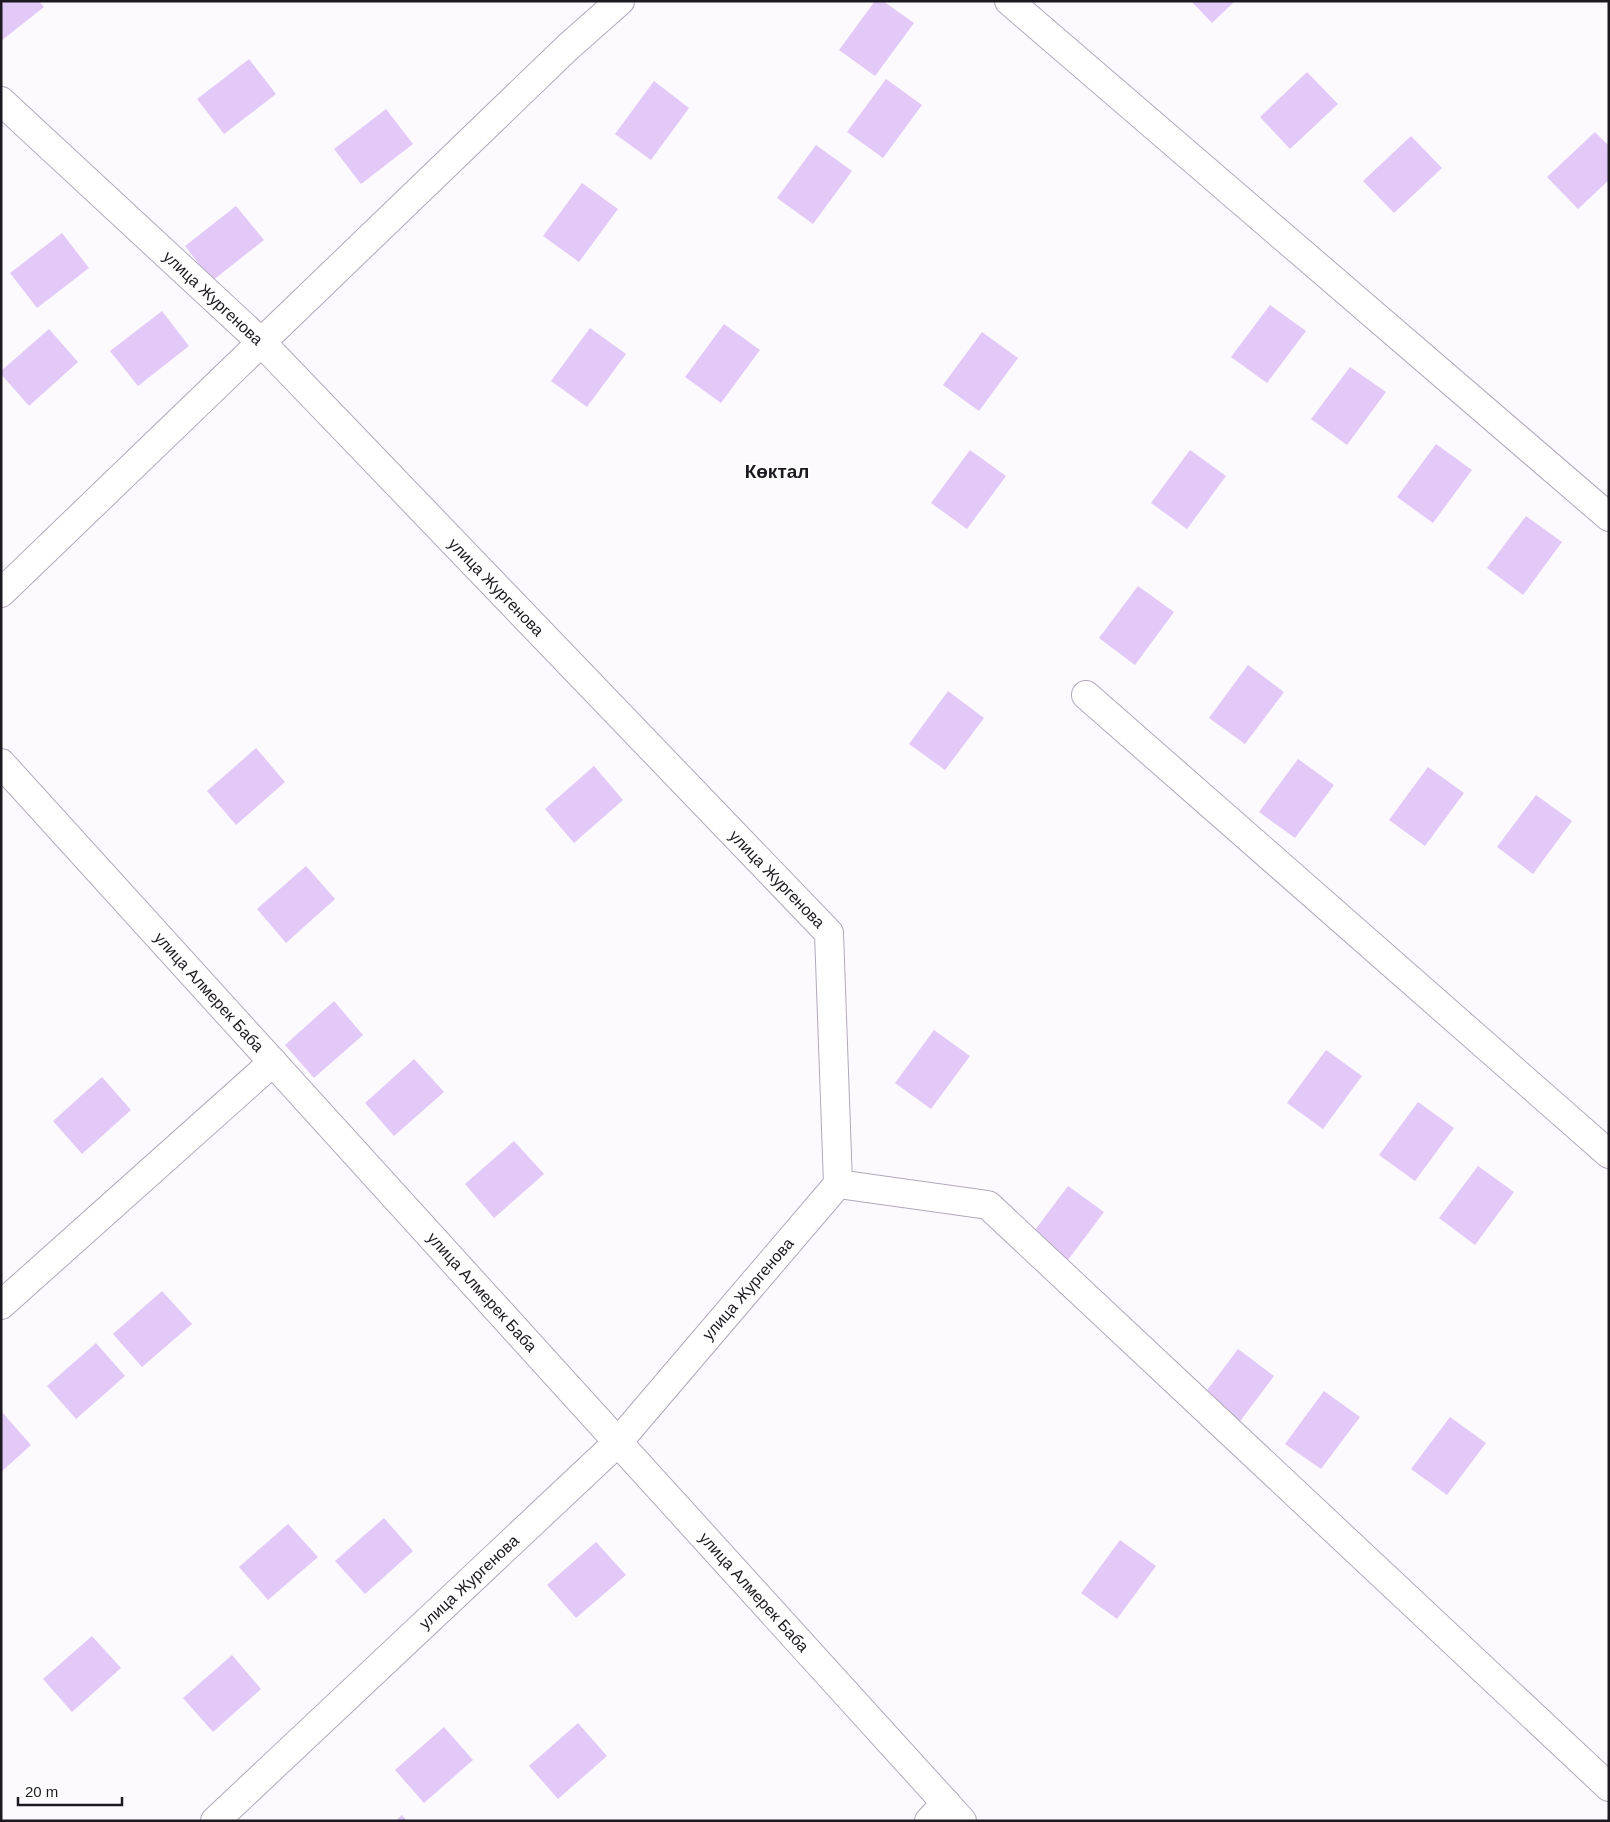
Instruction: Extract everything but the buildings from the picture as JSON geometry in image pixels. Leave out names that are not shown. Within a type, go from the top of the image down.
[{"type":"street","points":[[1,594],[568,46],[620,1]]},
{"type":"street","points":[[1009,1],[1609,516]]},
{"type":"street","name":"улица Жургенова","points":[[1,101],[261,342],[829,933],[838,1184],[618,1442],[215,1821]]},
{"type":"street","points":[[1086,695],[1609,1154]]},
{"type":"street","name":"улица Алмерек Баба","points":[[1,763],[618,1442],[946,1815]]},
{"type":"street","points":[[1,1305],[273,1062]]},
{"type":"street","points":[[838,1184],[988,1205],[1609,1787]]},
{"type":"district","name":"Көктал","points":[[777,471]]}]
